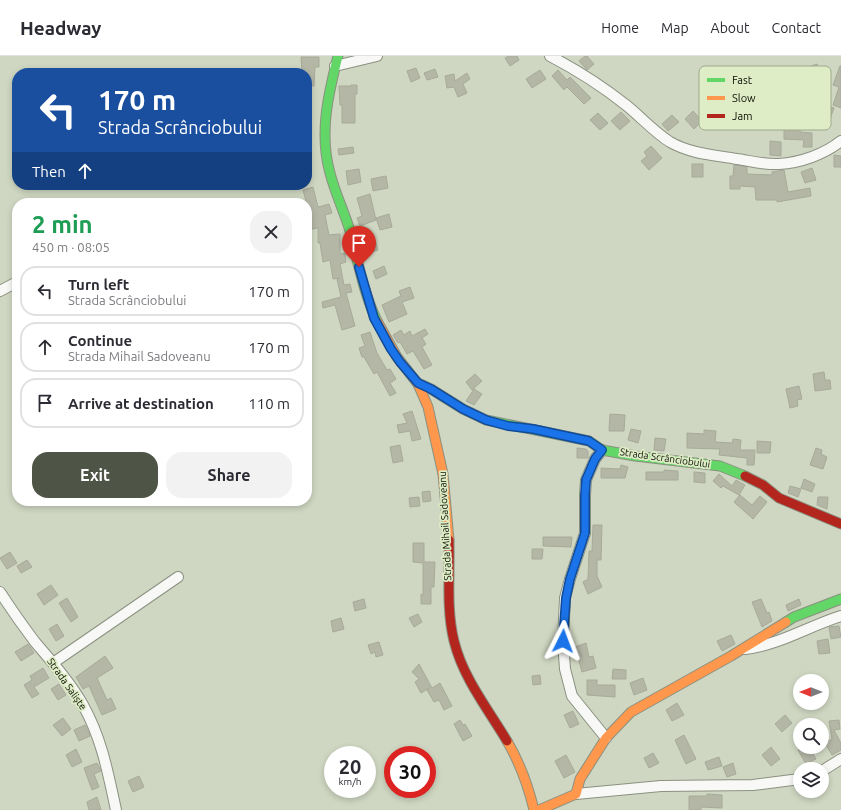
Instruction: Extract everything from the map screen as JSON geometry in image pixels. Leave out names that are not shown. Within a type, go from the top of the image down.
[{"type":"street","points":[[337,61],[378,56]]},
{"type":"street","points":[[550,56],[595,82],[663,137],[681,148],[720,157],[765,164],[779,164],[795,162],[814,156],[835,146],[841,141]]},
{"type":"street","name":"Strada Mihail Sadoveanu","points":[[337,61],[329,98],[325,127],[326,154],[329,169],[346,219],[374,318],[391,349],[418,383],[426,402],[432,423],[444,478],[449,552],[449,614],[453,638],[464,668],[504,737],[529,786],[534,810]]},
{"type":"street","points":[[0,291],[12,285]]},
{"type":"street","name":"Strada Scrânciobului","points":[[418,383],[431,389],[463,409],[486,420],[508,426],[533,429],[589,441],[602,450],[635,456],[720,466],[738,472],[763,485],[779,498],[841,524]]},
{"type":"street","points":[[602,450],[595,459],[586,480],[585,533],[570,579],[566,598],[563,641],[565,669],[572,696],[606,738]]},
{"type":"street","points":[[54,663],[178,578]]},
{"type":"street","name":"Strada Saliște","points":[[0,592],[34,640],[54,663],[83,704],[107,765],[116,810]]},
{"type":"street","points":[[576,794],[580,779],[606,738],[631,712],[794,617],[841,599]]},
{"type":"street","points":[[739,650],[766,645],[826,620],[841,616]]},
{"type":"street","points":[[829,767],[841,759]]},
{"type":"street","points":[[539,810],[545,806],[576,794],[661,786],[753,785],[793,781]]},
{"type":"building","points":[[509,56],[517,56],[519,60],[510,66],[505,58]]},
{"type":"building","points":[[587,56],[594,64],[587,70],[579,61]]},
{"type":"building","points":[[301,57],[319,57],[319,67],[315,67],[314,86],[312,86],[312,68],[302,68]]},
{"type":"building","points":[[840,66],[841,108],[833,105],[839,87],[833,85]]},
{"type":"building","points":[[416,68],[420,78],[411,82],[407,71]]},
{"type":"building","points":[[435,69],[438,77],[427,80],[424,73]]},
{"type":"building","points":[[540,70],[546,79],[532,88],[526,79]]},
{"type":"building","points":[[558,70],[567,80],[570,77],[591,98],[584,104],[567,87],[564,90],[552,76]]},
{"type":"building","points":[[467,73],[470,79],[463,84],[467,93],[458,97],[454,87],[447,88],[445,76],[454,74],[455,81]]},
{"type":"building","points":[[357,85],[357,94],[355,94],[355,123],[342,123],[342,105],[340,105],[339,86]]},
{"type":"building","points":[[831,107],[834,108],[831,116]]},
{"type":"building","points":[[693,111],[699,118],[699,124],[694,129],[685,119]]},
{"type":"building","points":[[621,112],[630,121],[620,130],[611,121]]},
{"type":"building","points":[[598,113],[608,123],[600,130],[590,120]]},
{"type":"building","points":[[672,115],[679,122],[668,131],[662,124]]},
{"type":"building","points":[[784,130],[800,130],[800,132],[812,133],[812,147],[803,147],[804,140],[784,139]]},
{"type":"building","points":[[770,141],[781,142],[781,156],[770,155]]},
{"type":"building","points":[[651,146],[662,158],[649,170],[641,161],[647,156],[644,152]]},
{"type":"building","points":[[353,147],[354,153],[339,155],[338,149]]},
{"type":"building","points":[[834,155],[841,156],[841,167],[834,167]]},
{"type":"building","points":[[692,164],[703,164],[703,177],[692,177]]},
{"type":"building","points":[[734,165],[747,167],[747,174],[772,175],[772,172],[784,170],[788,192],[810,188],[811,196],[777,202],[777,200],[756,200],[755,187],[740,186],[740,189],[730,189],[730,176],[733,176]]},
{"type":"building","points":[[812,168],[816,180],[805,183],[801,172]]},
{"type":"building","points":[[359,169],[361,182],[348,185],[346,171]]},
{"type":"building","points":[[386,176],[388,188],[373,191],[371,179]]},
{"type":"building","points":[[312,187],[318,207],[329,204],[332,213],[325,215],[329,235],[340,234],[340,254],[345,253],[346,262],[340,264],[344,285],[350,284],[352,292],[346,293],[355,326],[342,330],[335,305],[323,308],[322,302],[341,297],[337,279],[340,278],[333,279],[330,260],[323,262],[320,243],[318,243],[318,228],[312,229],[312,198],[305,198],[303,190],[312,190]]},
{"type":"building","points":[[370,194],[376,220],[360,226],[357,218],[362,216],[357,198]]},
{"type":"building","points":[[389,214],[392,227],[380,230],[376,218]]},
{"type":"building","points":[[375,240],[378,250],[368,253],[365,243]]},
{"type":"building","points":[[384,266],[387,274],[376,279],[373,271]]},
{"type":"building","points":[[410,287],[414,298],[402,302],[407,314],[389,322],[382,305],[401,296],[399,291]]},
{"type":"building","points":[[425,329],[428,334],[422,338],[426,344],[422,347],[432,365],[424,369],[413,351],[407,354],[400,342],[398,343],[393,335],[401,330],[404,335],[410,331],[412,336]]},
{"type":"building","points":[[370,332],[377,353],[387,370],[390,369],[396,379],[390,383],[396,393],[390,396],[377,372],[374,374],[364,357],[362,357],[359,348],[365,346],[361,335]]},
{"type":"building","points":[[824,372],[825,380],[830,380],[831,389],[815,391],[813,374]]},
{"type":"building","points":[[475,374],[482,381],[472,390],[466,382]]},
{"type":"building","points":[[799,386],[802,399],[797,400],[798,406],[790,408],[786,389]]},
{"type":"building","points":[[474,389],[482,394],[474,405],[466,401]]},
{"type":"building","points":[[412,411],[421,439],[412,441],[410,431],[399,433],[397,425],[407,423],[403,414]]},
{"type":"building","points":[[610,414],[625,415],[624,431],[609,431]]},
{"type":"building","points":[[631,429],[641,431],[638,443],[628,440]]},
{"type":"building","points":[[704,430],[716,431],[715,442],[732,443],[733,439],[741,440],[740,450],[755,450],[754,465],[747,465],[747,458],[719,455],[720,449],[687,448],[687,433],[704,434]]},
{"type":"building","points":[[655,438],[666,439],[664,451],[654,450]]},
{"type":"building","points":[[757,441],[771,442],[770,453],[757,453]]},
{"type":"building","points":[[400,445],[403,461],[393,463],[390,447]]},
{"type":"building","points":[[577,448],[586,449],[588,451],[588,458],[577,458]]},
{"type":"building","points":[[816,448],[822,450],[821,454],[827,457],[823,469],[810,465]]},
{"type":"building","points":[[621,465],[628,467],[625,478],[601,478],[601,468],[620,469]]},
{"type":"building","points":[[664,470],[678,471],[678,480],[646,480],[646,472],[664,472]]},
{"type":"building","points":[[694,472],[705,473],[705,483],[694,482]]},
{"type":"building","points":[[719,474],[732,486],[736,480],[745,485],[739,495],[723,486],[721,488],[713,481]]},
{"type":"building","points":[[804,479],[815,484],[812,492],[801,488]]},
{"type":"building","points":[[790,486],[801,489],[798,497],[788,493]]},
{"type":"building","points":[[430,491],[431,501],[423,502],[422,492]]},
{"type":"building","points":[[740,495],[752,505],[760,496],[767,502],[753,519],[734,502]]},
{"type":"building","points":[[419,497],[420,506],[410,507],[409,498]]},
{"type":"building","points":[[818,497],[828,497],[827,509],[817,505]]},
{"type":"building","points":[[593,525],[602,525],[601,560],[597,560],[597,576],[602,587],[588,594],[583,582],[588,579],[589,551],[592,551]]},
{"type":"building","points":[[543,537],[572,537],[571,547],[543,546]]},
{"type":"building","points":[[413,543],[424,543],[424,562],[435,562],[434,587],[431,587],[431,604],[421,604],[421,594],[423,595],[423,563],[413,562]]},
{"type":"building","points":[[532,549],[543,549],[542,559],[532,559]]},
{"type":"building","points":[[10,552],[17,563],[7,569],[0,558]]},
{"type":"building","points":[[27,560],[32,567],[21,573],[17,566]]},
{"type":"building","points":[[51,585],[58,595],[44,605],[37,594]]},
{"type":"building","points":[[67,598],[78,617],[71,622],[59,603]]},
{"type":"building","points":[[364,599],[366,608],[355,611],[353,602]]},
{"type":"building","points":[[761,599],[767,613],[769,612],[772,621],[762,627],[752,602]]},
{"type":"building","points":[[799,599],[801,605],[788,611],[786,605]]},
{"type":"building","points":[[418,614],[422,622],[414,627],[409,618]]},
{"type":"building","points":[[341,618],[344,629],[333,632],[331,621]]},
{"type":"building","points":[[57,624],[64,636],[56,641],[49,629]]},
{"type":"building","points":[[839,626],[841,637],[831,639],[829,627]]},
{"type":"building","points":[[731,635],[735,644],[722,651],[717,641]]},
{"type":"building","points":[[828,639],[830,653],[819,654],[817,641]]},
{"type":"building","points":[[379,642],[383,655],[376,657],[375,652],[371,654],[368,645]]},
{"type":"building","points":[[586,643],[589,657],[593,656],[596,668],[582,672],[575,647]]},
{"type":"building","points":[[28,644],[34,653],[21,661],[15,652]]},
{"type":"building","points":[[105,656],[113,668],[97,678],[107,700],[111,698],[116,709],[102,715],[89,686],[83,689],[76,677]]},
{"type":"building","points":[[419,664],[432,688],[440,683],[452,706],[444,710],[439,700],[434,702],[427,690],[429,688],[421,693],[415,682],[419,679],[412,672]]},
{"type":"building","points":[[43,668],[49,678],[34,687],[39,694],[32,698],[24,685],[32,680],[30,676]]},
{"type":"building","points":[[613,669],[626,670],[626,679],[612,679]]},
{"type":"building","points":[[540,675],[541,684],[533,685],[532,676]]},
{"type":"building","points":[[643,678],[647,690],[634,695],[630,683]]},
{"type":"building","points":[[587,680],[597,680],[597,685],[615,685],[615,697],[587,695]]},
{"type":"building","points":[[59,684],[66,695],[58,700],[51,689]]},
{"type":"building","points":[[677,703],[684,715],[672,721],[666,710]]},
{"type":"building","points":[[573,711],[579,724],[570,728],[564,715]]},
{"type":"building","points":[[785,715],[792,723],[782,732],[775,724]]},
{"type":"building","points":[[63,718],[71,729],[62,736],[53,725]]},
{"type":"building","points":[[460,720],[463,725],[465,724],[472,736],[463,741],[454,724]]},
{"type":"building","points":[[839,720],[840,729],[834,730],[841,743],[841,750],[832,755],[829,750],[829,741],[832,739],[829,721]]},
{"type":"building","points":[[85,725],[90,736],[79,741],[74,730]]},
{"type":"building","points":[[684,735],[696,759],[686,764],[675,740]]},
{"type":"building","points":[[771,747],[780,759],[771,766],[762,755]]},
{"type":"building","points":[[76,749],[82,762],[72,767],[66,755]]},
{"type":"building","points":[[653,753],[659,763],[649,768],[644,758]]},
{"type":"building","points":[[800,754],[813,754],[816,759],[810,762],[805,762]]},
{"type":"building","points":[[566,755],[575,772],[564,778],[555,761]]},
{"type":"building","points":[[719,757],[722,766],[708,770],[705,762]]},
{"type":"building","points":[[97,763],[101,771],[94,774],[99,787],[92,790],[84,768]]},
{"type":"building","points":[[733,763],[736,774],[727,777],[723,767]]},
{"type":"building","points":[[139,776],[144,787],[133,792],[128,781]]},
{"type":"building","points":[[707,794],[722,795],[722,808],[701,807],[701,810],[689,810],[689,796],[707,796]]},
{"type":"building","points":[[97,797],[101,810],[89,810],[87,802]]},
{"type":"traffic: fast","points":[[338,56],[326,114],[325,144],[327,158],[332,180],[350,231],[364,288],[377,321]]},
{"type":"traffic: fast","points":[[418,383],[431,389],[463,409],[486,420],[589,441],[602,450],[635,456],[720,466],[745,476]]},
{"type":"traffic: fast","points":[[786,622],[794,617],[841,599]]},
{"type":"traffic: slow","points":[[377,321],[397,357],[418,384],[428,407],[443,474],[449,540]]},
{"type":"traffic: slow","points":[[539,810],[576,794],[580,779],[606,738],[631,712],[731,656],[786,622]]},
{"type":"traffic: slow","points":[[507,741],[523,774],[534,810]]},
{"type":"traffic: jam","points":[[745,476],[763,485],[779,498],[841,524]]},
{"type":"traffic: jam","points":[[449,540],[449,604],[454,641],[458,655],[463,668],[477,693],[507,741]]},
{"type":"route","points":[[359,267],[374,318],[391,349],[409,374],[418,383],[431,389],[463,409],[486,420],[508,426],[533,429],[589,441],[602,450],[595,459],[586,480],[585,533],[570,579],[566,598],[563,641]]}]
